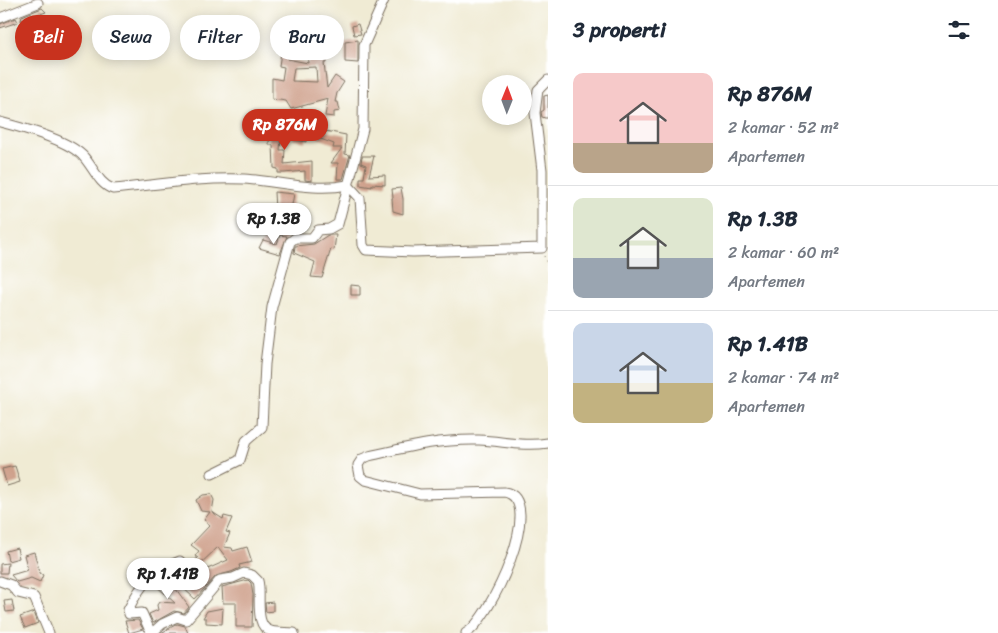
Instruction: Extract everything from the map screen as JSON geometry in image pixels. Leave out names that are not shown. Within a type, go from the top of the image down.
[{"type":"street","points":[[212,474],[240,460],[246,441],[262,427],[265,364],[272,307],[290,242],[295,238],[312,238],[318,230],[329,229],[338,224],[363,124],[364,45],[384,0]]},
{"type":"street","points":[[0,18],[38,3]]},
{"type":"street","points":[[0,122],[37,133],[75,150],[83,156],[101,181],[113,189],[208,180],[244,179],[301,187],[348,185],[360,198],[363,246],[366,250],[413,252],[542,248],[542,170],[535,113],[538,90],[548,80]]},
{"type":"street","points":[[466,633],[476,625],[504,582],[521,539],[522,521],[518,500],[511,494],[504,492],[412,493],[365,480],[360,476],[358,465],[362,459],[369,456],[435,441],[482,440],[529,446],[548,443]]},
{"type":"street","points":[[180,561],[151,575],[128,610],[129,614],[142,614],[152,633],[162,624],[177,617],[186,620],[220,580],[233,578],[244,573],[252,575],[258,581],[258,612],[265,628],[269,631],[294,633]]},
{"type":"street","points":[[0,581],[11,586],[18,593],[34,597],[49,633]]},
{"type":"path","points":[[542,248],[548,267]]},
{"type":"building","points":[[42,8],[46,12],[38,15],[24,15]]},
{"type":"building","points":[[15,18],[15,23],[0,28],[0,24]]},
{"type":"building","points":[[358,24],[361,34],[354,35],[352,26]]},
{"type":"building","points":[[358,40],[358,63],[345,62],[345,42]]},
{"type":"building","points":[[280,60],[308,63],[308,60],[326,60],[326,63],[324,63],[327,88],[335,76],[344,82],[337,93],[335,102],[338,102],[340,111],[334,112],[334,117],[325,116],[328,99],[291,109],[286,101],[272,99],[272,78],[282,80],[284,67],[279,66]],"holes":[[[316,67],[317,82],[292,81],[294,68]]]},
{"type":"building","points":[[548,95],[548,118],[545,118],[542,117],[541,112],[544,110],[544,96]]},
{"type":"building","points":[[285,114],[286,122],[279,122],[278,138],[281,138],[280,150],[285,150],[284,164],[312,161],[312,181],[305,180],[305,171],[278,173],[278,169],[274,168],[273,145],[269,145],[270,115]]},
{"type":"building","points":[[294,130],[308,131],[306,142],[293,139]]},
{"type":"building","points":[[320,130],[346,135],[345,154],[350,155],[343,179],[337,179],[338,163],[331,163],[342,148],[333,148],[334,144],[318,138]]},
{"type":"building","points":[[362,156],[374,156],[369,176],[385,175],[385,185],[372,184],[372,187],[360,185],[360,178],[364,178],[366,165],[361,163]]},
{"type":"building","points":[[401,188],[403,214],[393,211],[392,198],[392,189]]},
{"type":"building","points":[[274,192],[294,194],[288,225],[280,224],[271,218],[273,209],[275,210]]},
{"type":"building","points":[[280,235],[287,236],[280,254],[259,248],[263,240],[277,244]]},
{"type":"building","points":[[328,235],[336,235],[334,250],[331,249],[322,278],[311,277],[315,262],[294,253],[295,246],[314,244]]},
{"type":"building","points":[[351,285],[360,286],[360,295],[351,295]]},
{"type":"building","points":[[15,466],[20,482],[7,486],[2,469]]},
{"type":"building","points":[[211,494],[214,500],[212,512],[223,519],[224,516],[232,518],[226,532],[230,533],[224,547],[232,548],[233,551],[247,547],[252,562],[239,565],[240,568],[216,576],[195,599],[181,586],[189,580],[187,578],[228,560],[218,547],[197,567],[193,562],[198,558],[195,556],[199,551],[191,545],[210,525],[204,520],[210,512],[201,511],[196,500],[203,495]]},
{"type":"building","points":[[17,548],[19,558],[8,561],[6,551]]},
{"type":"building","points":[[34,552],[40,573],[43,575],[40,582],[31,578],[17,582],[11,575],[28,570],[24,555]]},
{"type":"building","points":[[8,563],[7,573],[0,573],[0,564]]},
{"type":"building","points":[[165,574],[189,607],[184,613],[174,611],[153,623],[149,614],[158,610],[157,605],[159,602],[175,603],[153,583]]},
{"type":"building","points":[[248,580],[251,583],[253,595],[252,627],[236,627],[236,603],[223,603],[222,587]]},
{"type":"building","points":[[12,600],[14,611],[6,612],[4,601]]},
{"type":"building","points":[[273,602],[273,611],[266,612],[265,603]]},
{"type":"building","points":[[223,608],[222,624],[206,623],[206,618],[203,618],[207,611]]},
{"type":"building","points":[[34,612],[38,623],[25,628],[20,617]]},
{"type":"building","points":[[138,620],[143,629],[129,633],[125,621]]},
{"type":"building","points":[[177,624],[185,626],[188,633],[161,633]]}]
